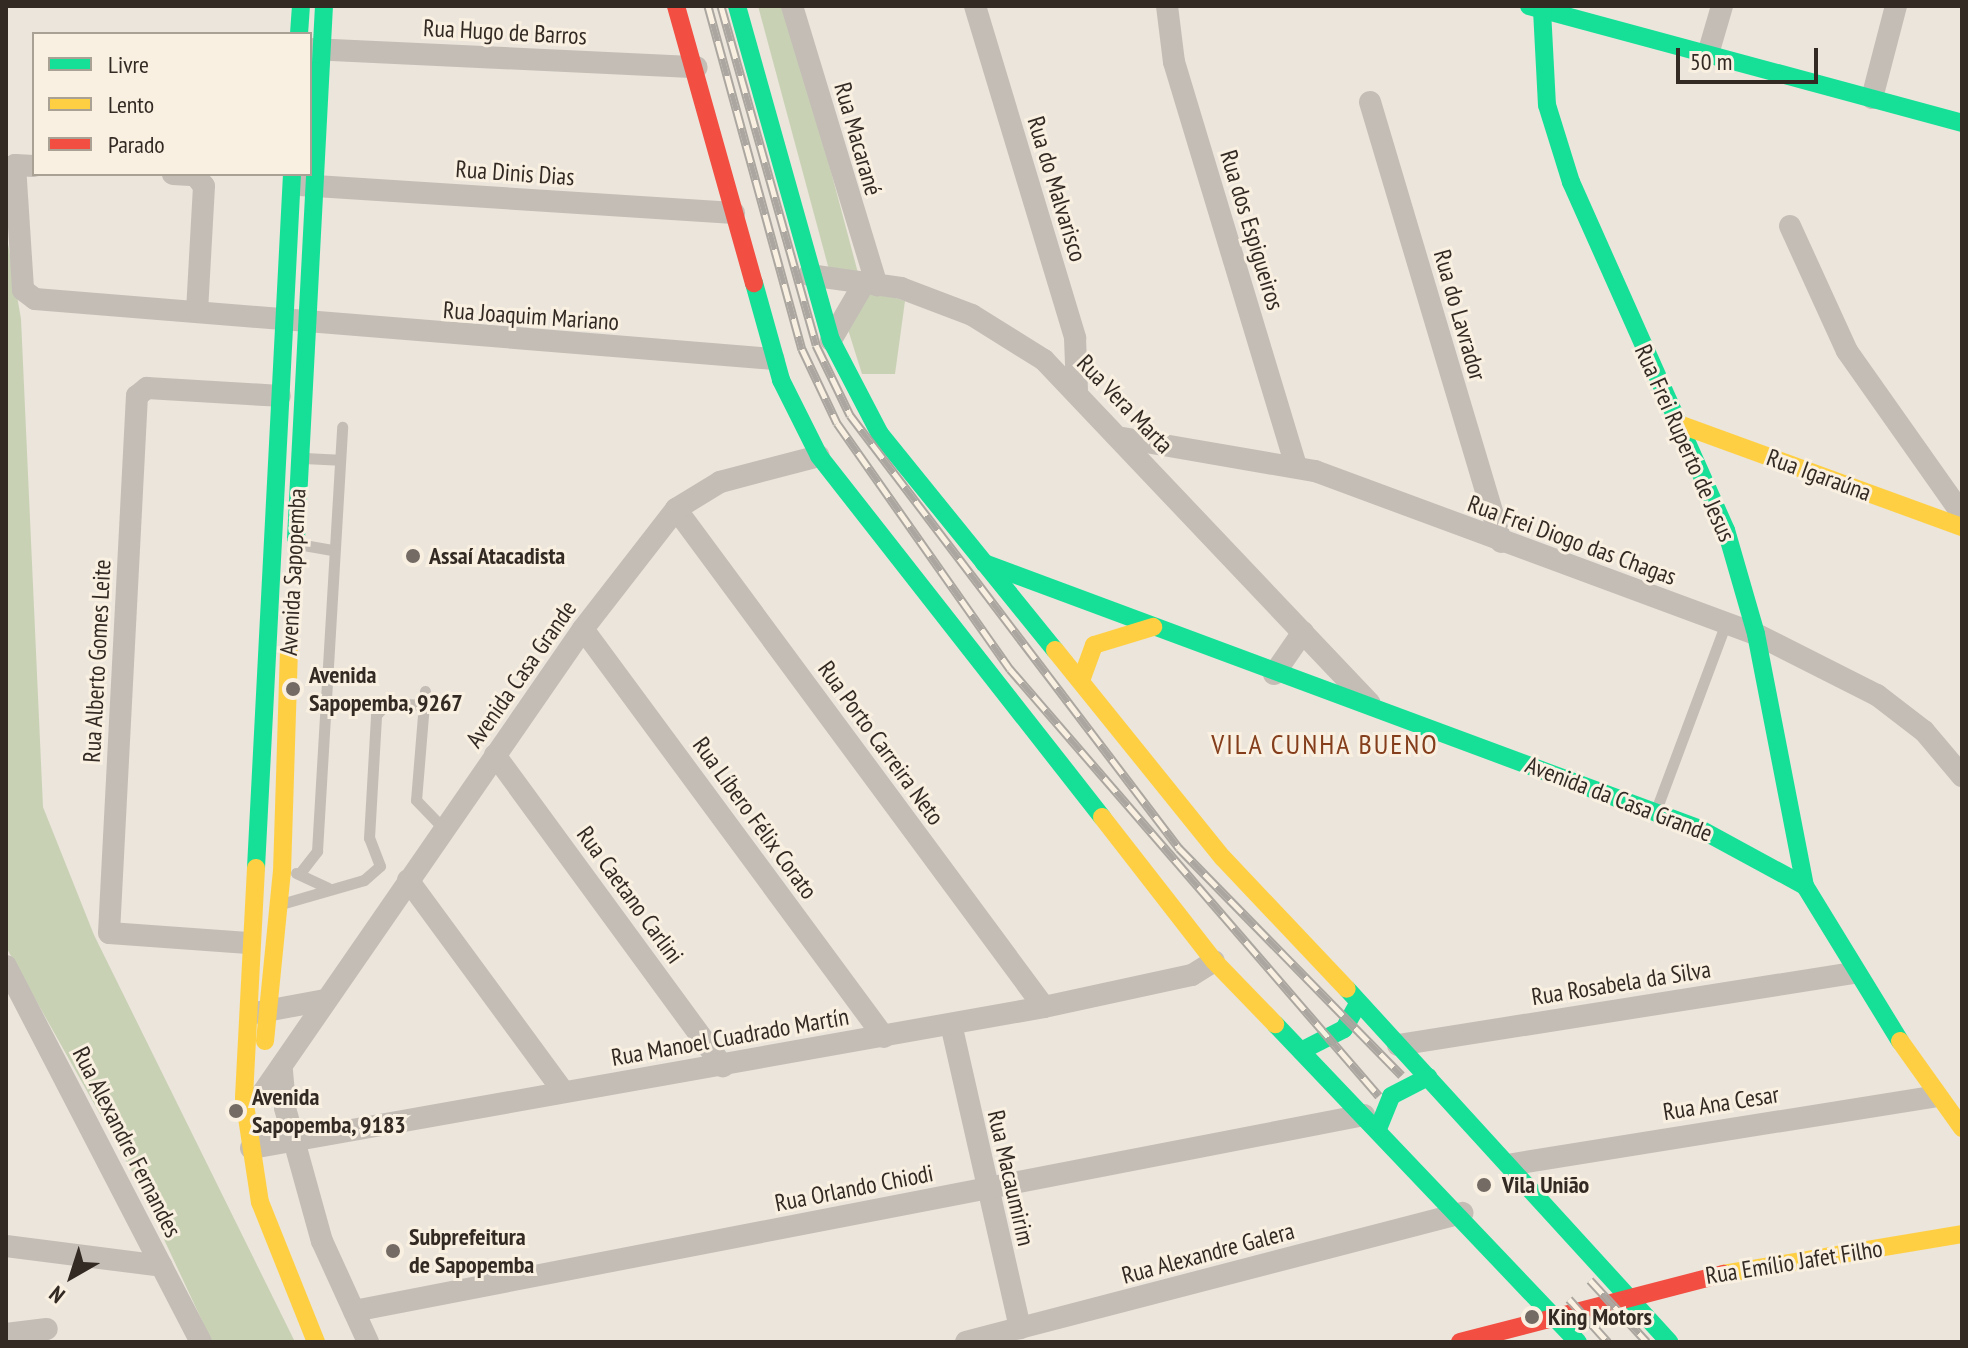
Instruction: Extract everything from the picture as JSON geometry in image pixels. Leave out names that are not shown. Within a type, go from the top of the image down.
[{"type":"main road","points":[[299,32],[301,6]]},
{"type":"main road","name":"Avenida Sapopemba","points":[[312,80],[324,6]]},
{"type":"main road","points":[[676,6],[697,67],[774,359],[819,456],[1214,961],[1462,1213],[1578,1342]]},
{"type":"main road","points":[[737,6],[809,275],[831,340],[880,434],[1082,678],[1223,858],[1358,1004],[1513,1164],[1669,1342]]},
{"type":"main road","points":[[1538,7],[1962,123]]},
{"type":"main road","name":"Rua Frei Ruperto de Jesus","points":[[1538,7],[1547,105],[1571,182],[1726,530],[1756,634],[1805,886]]},
{"type":"main road","name":"Avenida Sapopemba","points":[[299,182],[283,320],[246,1016],[250,1142],[274,1246],[316,1342]]},
{"type":"main road","name":"Avenida Sapopemba","points":[[294,571],[306,324],[299,182]]},
{"type":"main road","name":"Rua Igaraúna","points":[[1676,423],[1962,527]]},
{"type":"main road","name":"Avenida da Casa Grande","points":[[984,563],[1274,674],[1655,812],[1753,852],[1805,886],[1852,973],[1936,1096],[1962,1128]]},
{"type":"main road","name":"Avenida Sapopemba","points":[[250,1142],[262,1094],[280,904],[291,872],[291,615]]},
{"type":"main road","points":[[1082,678],[1094,645],[1153,627]]},
{"type":"main road","points":[[260,746],[269,858],[291,872]]},
{"type":"main road","points":[[1301,1051],[1344,1029],[1358,1004]]},
{"type":"main road","points":[[1371,1122],[1391,1096],[1428,1077]]},
{"type":"main road","name":"Rua Emílio Jafet Filho","points":[[1460,1342],[1627,1293],[1962,1234]]},
{"type":"street","name":"Rua Macarané","points":[[792,6],[870,285]]},
{"type":"street","name":"Rua do Malvarisco","points":[[975,6],[1075,338],[1077,389]]},
{"type":"street","name":"Rua dos Espigueiros","points":[[1167,6],[1174,62],[1296,466]]},
{"type":"street","points":[[1708,54],[1722,6]]},
{"type":"street","points":[[1872,98],[1896,6]]},
{"type":"street","name":"Rua Hugo de Barros","points":[[316,49],[697,67]]},
{"type":"street","name":"Rua do Lavrador","points":[[1370,102],[1501,542]]},
{"type":"street","name":"Rua Joaquim Mariano","points":[[32,166],[15,165],[27,297],[306,324],[774,359]]},
{"type":"street","points":[[196,176],[204,186],[197,312]]},
{"type":"street","name":"Rua Dinis Dias","points":[[299,182],[734,213]]},
{"type":"street","points":[[1790,226],[1847,351],[1962,514]]},
{"type":"street","name":"Rua Vera Marta","points":[[809,275],[870,285],[972,315],[1077,389],[1373,708]]},
{"type":"street","points":[[831,340],[870,285]]},
{"type":"street","name":"Rua Alberto Gomes Leite","points":[[248,943],[109,933],[136,412],[147,388],[280,396]]},
{"type":"street","name":"Rua Frei Diogo das Chagas","points":[[1123,438],[1296,466],[1756,634],[1877,695],[1924,731],[1962,776]]},
{"type":"street","name":"Avenida Casa Grande","points":[[262,1094],[282,1071],[325,1000],[583,629],[676,509],[720,482],[819,456]]},
{"type":"street","name":"Rua Porto Carreira Neto","points":[[676,509],[1044,1007]]},
{"type":"street","name":"Rua Líbero Félix Corato","points":[[583,629],[884,1037]]},
{"type":"street","points":[[1274,674],[1303,632]]},
{"type":"street","name":"Rua Caetano Carlini","points":[[495,755],[723,1066]]},
{"type":"street","points":[[408,880],[563,1091]]},
{"type":"street","name":"Rua Manoel Cuadrado Martín","points":[[250,1142],[723,1066],[1044,1007],[1192,975],[1214,961]]},
{"type":"street","name":"Rua Alexandre Fernandes","points":[[6,966],[201,1342]]},
{"type":"street","name":"Rua Rosabela da Silva","points":[[1398,1045],[1852,973]]},
{"type":"street","points":[[246,1016],[268,1009],[325,1000]]},
{"type":"street","name":"Rua Macaumirim","points":[[951,1024],[986,1189],[1022,1335]]},
{"type":"street","points":[[282,1071],[292,1137],[322,1241],[368,1342]]},
{"type":"street","name":"Rua Ana Cesar","points":[[1513,1164],[1936,1096]]},
{"type":"street","name":"Rua Orlando Chiodi","points":[[354,1311],[986,1189],[1371,1122]]},
{"type":"street","name":"Rua Alexandre Galera","points":[[966,1342],[1022,1335],[1462,1213]]},
{"type":"street","points":[[6,1246],[162,1266]]},
{"type":"street","points":[[6,1334],[47,1329]]},
{"type":"lane","points":[[328,888],[291,872],[317,851],[342,427]]},
{"type":"lane","points":[[300,458],[339,460]]},
{"type":"lane","points":[[295,543],[333,550]]},
{"type":"lane","points":[[1655,812],[1726,623]]},
{"type":"lane","points":[[425,691],[416,800],[444,829]]},
{"type":"lane","points":[[280,904],[364,880],[380,866],[369,838],[380,707],[424,705]]},
{"type":"green space","points":[[758,6],[787,6],[858,273],[837,276],[828,266]]},
{"type":"green space","points":[[6,232],[21,319],[43,807],[94,935],[295,1342],[212,1342],[133,1173],[6,947]]},
{"type":"green space","points":[[884,294],[905,301],[895,374],[862,374],[845,320],[864,295]]},
{"type":"railway","points":[[708,6],[802,349],[837,423],[1010,669],[1379,1096]]},
{"type":"railway","points":[[721,6],[816,345],[850,415],[1179,848],[1401,1075]]},
{"type":"railway","points":[[1590,1280],[1647,1342]]},
{"type":"railway","points":[[1569,1299],[1608,1342]]},
{"type":"traffic: fast","points":[[299,32],[301,6]]},
{"type":"traffic: fast","points":[[296,538],[324,6]]},
{"type":"traffic: fast","points":[[737,6],[831,340],[880,434],[1055,650]]},
{"type":"traffic: fast","points":[[1529,6],[1962,123]]},
{"type":"traffic: fast","points":[[1542,10],[1547,105],[1571,182],[1726,530],[1756,634],[1805,886],[1900,1041]]},
{"type":"traffic: fast","points":[[256,868],[292,176]]},
{"type":"traffic: fast","points":[[754,283],[781,380],[819,456],[1102,817]]},
{"type":"traffic: fast","points":[[984,563],[1700,829],[1805,886]]},
{"type":"traffic: fast","points":[[1347,989],[1669,1342]]},
{"type":"traffic: fast","points":[[1301,1051],[1344,1029],[1358,1004]]},
{"type":"traffic: fast","points":[[1275,1024],[1578,1342]]},
{"type":"traffic: fast","points":[[1378,1129],[1391,1096],[1428,1077]]},
{"type":"traffic: slow","points":[[1676,423],[1962,527]]},
{"type":"traffic: slow","points":[[1082,678],[1094,645],[1153,627]]},
{"type":"traffic: slow","points":[[1055,650],[1223,858],[1347,989]]},
{"type":"traffic: slow","points":[[265,1041],[282,872],[289,652]]},
{"type":"traffic: slow","points":[[1102,817],[1214,961],[1275,1024]]},
{"type":"traffic: slow","points":[[256,868],[244,1098],[260,1202],[316,1342]]},
{"type":"traffic: slow","points":[[1900,1041],[1962,1128]]},
{"type":"traffic: slow","points":[[1723,1274],[1962,1234]]},
{"type":"traffic: jam","points":[[676,6],[754,283]]},
{"type":"traffic: jam","points":[[1460,1342],[1723,1274]]},
{"type":"place","name":"Assaí Atacadista","points":[[413,556]]},
{"type":"place","name":"Avenida Sapopemba, 9267","points":[[293,689]]},
{"type":"place","name":"Avenida Sapopemba, 9183","points":[[236,1111]]},
{"type":"place","name":"Vila União","points":[[1484,1185]]},
{"type":"place","name":"Subprefeitura de Sapopemba","points":[[393,1251]]},
{"type":"place","name":"King Motors","points":[[1532,1317]]},
{"type":"district","name":"VILA CUNHA BUENO","points":[[1325,744]]}]
